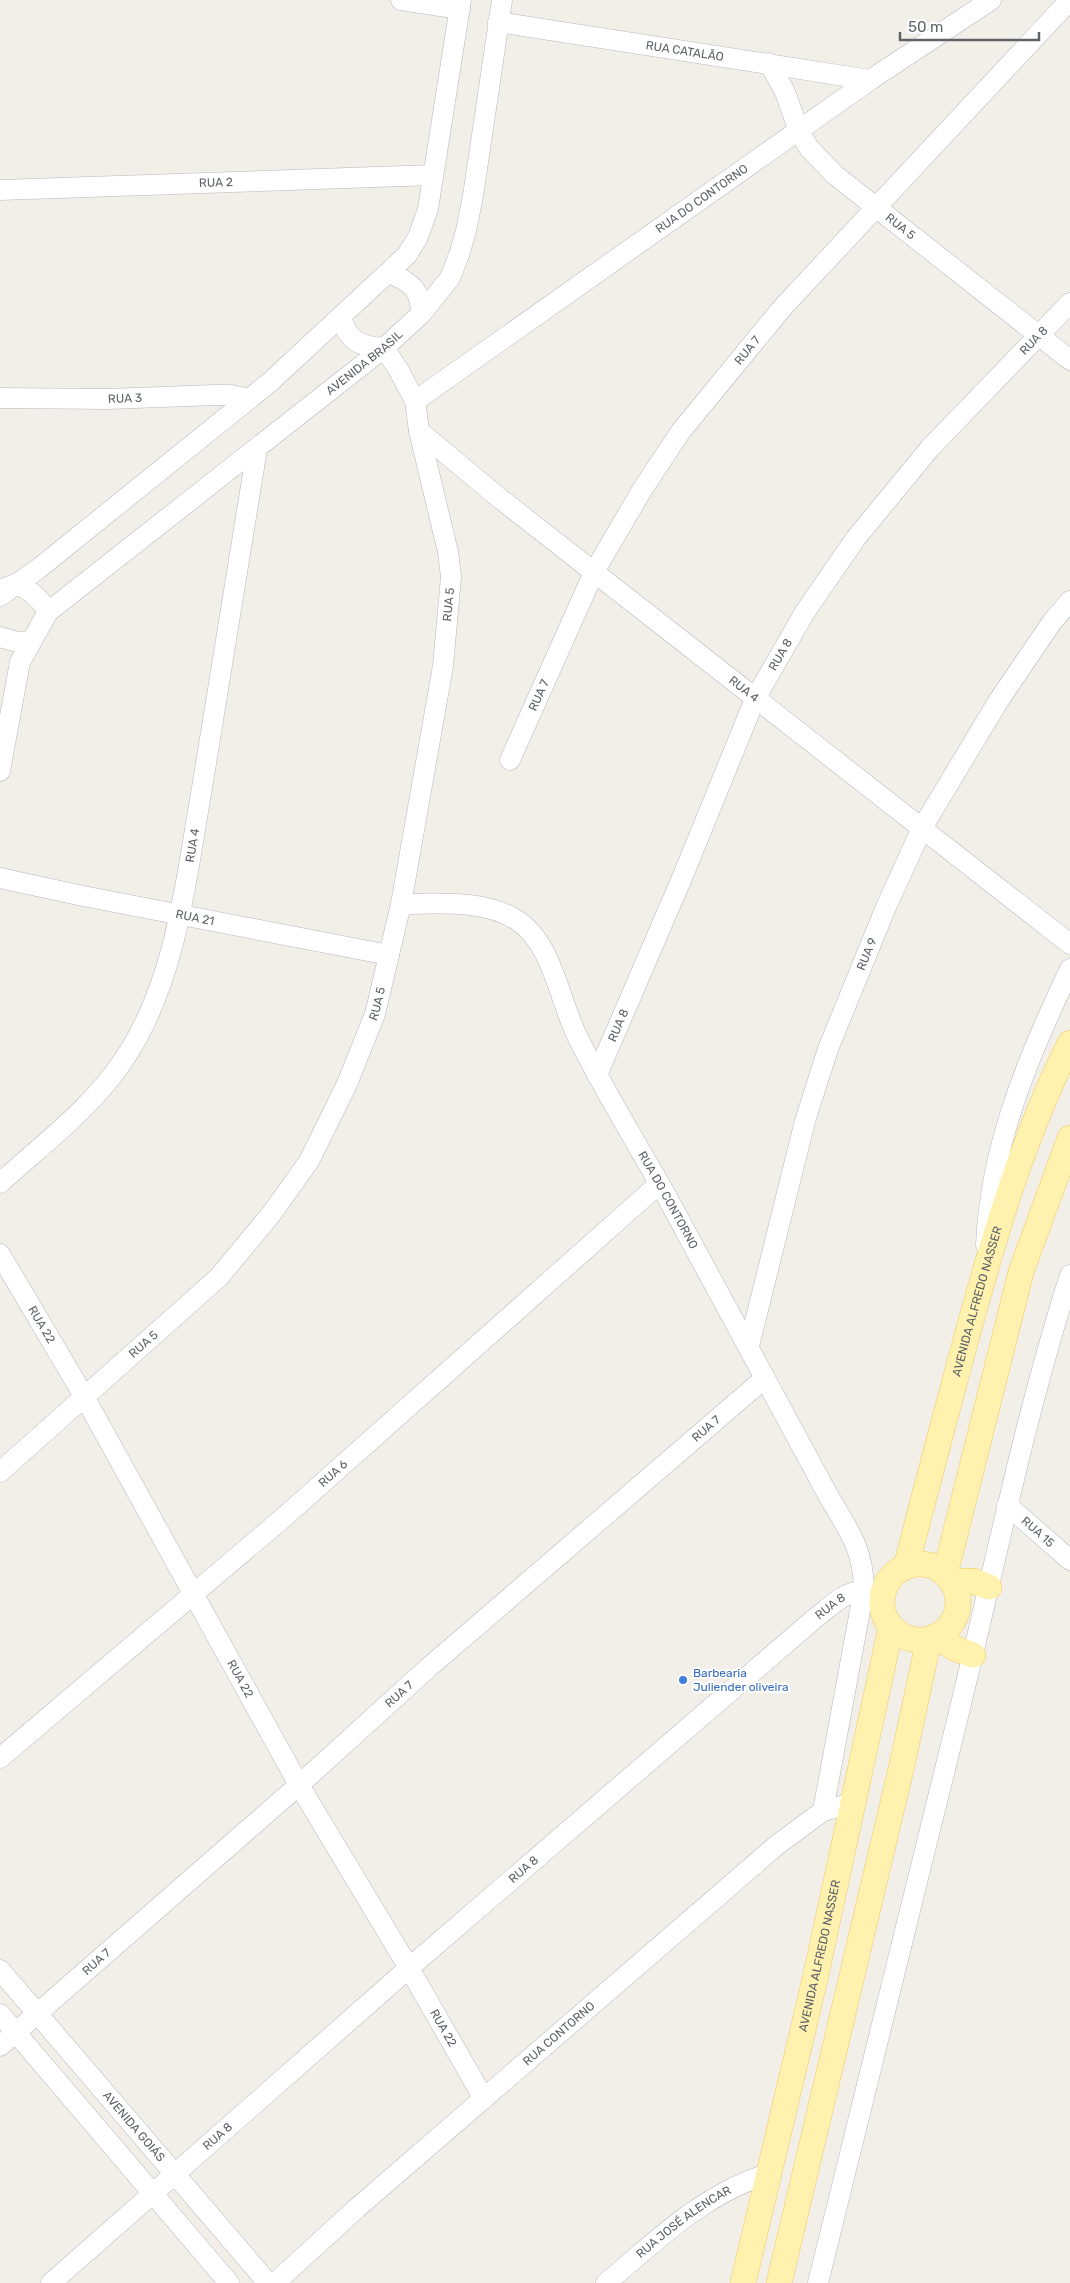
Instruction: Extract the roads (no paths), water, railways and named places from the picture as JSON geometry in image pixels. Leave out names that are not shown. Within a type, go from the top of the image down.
[{"type":"main road","name":"AVENIDA ALFREDO NASSER","points":[[906,1567],[986,1267],[1011,1185],[1046,1092],[1070,1043]]},
{"type":"main road","points":[[779,2283],[932,1638],[946,1629],[954,1618],[957,1606],[956,1593],[948,1577],[1021,1272],[1070,1138]]},
{"type":"main road","points":[[973,1655],[932,1638],[909,1638],[891,1627],[874,1591],[906,1567],[919,1564],[933,1567],[948,1577],[973,1581],[989,1587]]},
{"type":"main road","name":"AVENIDA ALFREDO NASSER","points":[[743,2283],[814,1979],[891,1627]]},
{"type":"street","points":[[5,590],[38,569],[249,399],[341,318],[407,255],[418,237],[428,209],[461,5],[401,0]]},
{"type":"street","name":"AVENIDA BRASIL","points":[[0,771],[20,662],[30,640],[41,626],[48,612],[384,348],[422,314],[450,278],[466,231],[502,0]]},
{"type":"street","name":"RUA DO CONTORNO","points":[[415,401],[799,132],[870,80],[990,0]]},
{"type":"street","name":"RUA 7","points":[[510,760],[594,572],[642,490],[680,431],[783,307],[1070,0]]},
{"type":"street","name":"RUA CATALÃO","points":[[498,22],[870,80]]},
{"type":"street","name":"RUA 5","points":[[769,63],[785,92],[799,132],[809,148],[835,175],[1070,360]]},
{"type":"street","name":"RUA 2","points":[[0,190],[433,175]]},
{"type":"street","points":[[390,273],[415,288],[421,298],[422,314]]},
{"type":"street","name":"RUA 8","points":[[597,1075],[682,878],[755,699],[805,612],[856,538],[930,448],[1070,303]]},
{"type":"street","points":[[341,318],[346,333],[356,342],[368,347],[384,348],[415,401]]},
{"type":"street","name":"RUA 3","points":[[0,398],[108,399],[231,395],[249,399]]},
{"type":"street","name":"RUA 5","points":[[0,1472],[219,1277],[272,1213],[309,1161],[347,1084],[375,1014],[401,904],[443,666],[450,600],[451,577],[448,552],[419,431],[415,401]]},
{"type":"street","name":"RUA 4","points":[[419,431],[755,699],[1070,944]]},
{"type":"street","name":"RUA 4","points":[[0,1183],[98,1093],[126,1057],[144,1022],[162,977],[180,914],[228,640],[257,449]]},
{"type":"street","points":[[5,590],[33,593],[48,612]]},
{"type":"street","name":"RUA 9","points":[[749,1346],[805,1121],[828,1049],[886,907],[922,828],[999,700],[1052,622],[1070,601]]},
{"type":"street","points":[[0,637],[17,642],[30,640]]},
{"type":"street","name":"RUA 21","points":[[0,878],[83,896],[389,955]]},
{"type":"street","name":"RUA DO CONTORNO","points":[[401,904],[462,904],[498,911],[520,922],[538,942],[552,971],[576,1035],[597,1075],[660,1184],[855,1542],[874,1591],[823,1811]]},
{"type":"street","points":[[986,1267],[989,1206],[1000,1148],[1016,1096],[1038,1037],[1070,969]]},
{"type":"street","name":"RUA 6","points":[[0,1758],[194,1594],[478,1347],[660,1184]]},
{"type":"street","name":"RUA 22","points":[[0,1254],[85,1398],[298,1785],[409,1968],[484,2099]]},
{"type":"street","points":[[818,2283],[973,1655],[1007,1505],[1045,1353],[1070,1275]]},
{"type":"street","name":"RUA 7","points":[[16,2032],[298,1785],[428,1668],[765,1378]]},
{"type":"street","name":"RUA 15","points":[[1007,1505],[1070,1560]]},
{"type":"street","name":"RUA 8","points":[[154,2193],[409,1968],[813,1620],[847,1594],[874,1591]]},
{"type":"street","name":"RUA CONTORNO","points":[[275,2283],[357,2208],[777,1845],[823,1811],[853,1803]]},
{"type":"street","name":"AVENIDA GOIÁS","points":[[0,1970],[38,2012],[268,2283]]},
{"type":"street","points":[[0,2014],[229,2283]]},
{"type":"street","points":[[0,2046],[16,2032]]},
{"type":"street","name":"RUA JOSÉ ALENCAR","points":[[606,2283],[676,2224],[710,2200],[728,2189],[767,2174]]},
{"type":"street","points":[[51,2283],[154,2193]]},
{"type":"place","name":"Barbearia Juliender oliveira","points":[[683,1680]]}]
